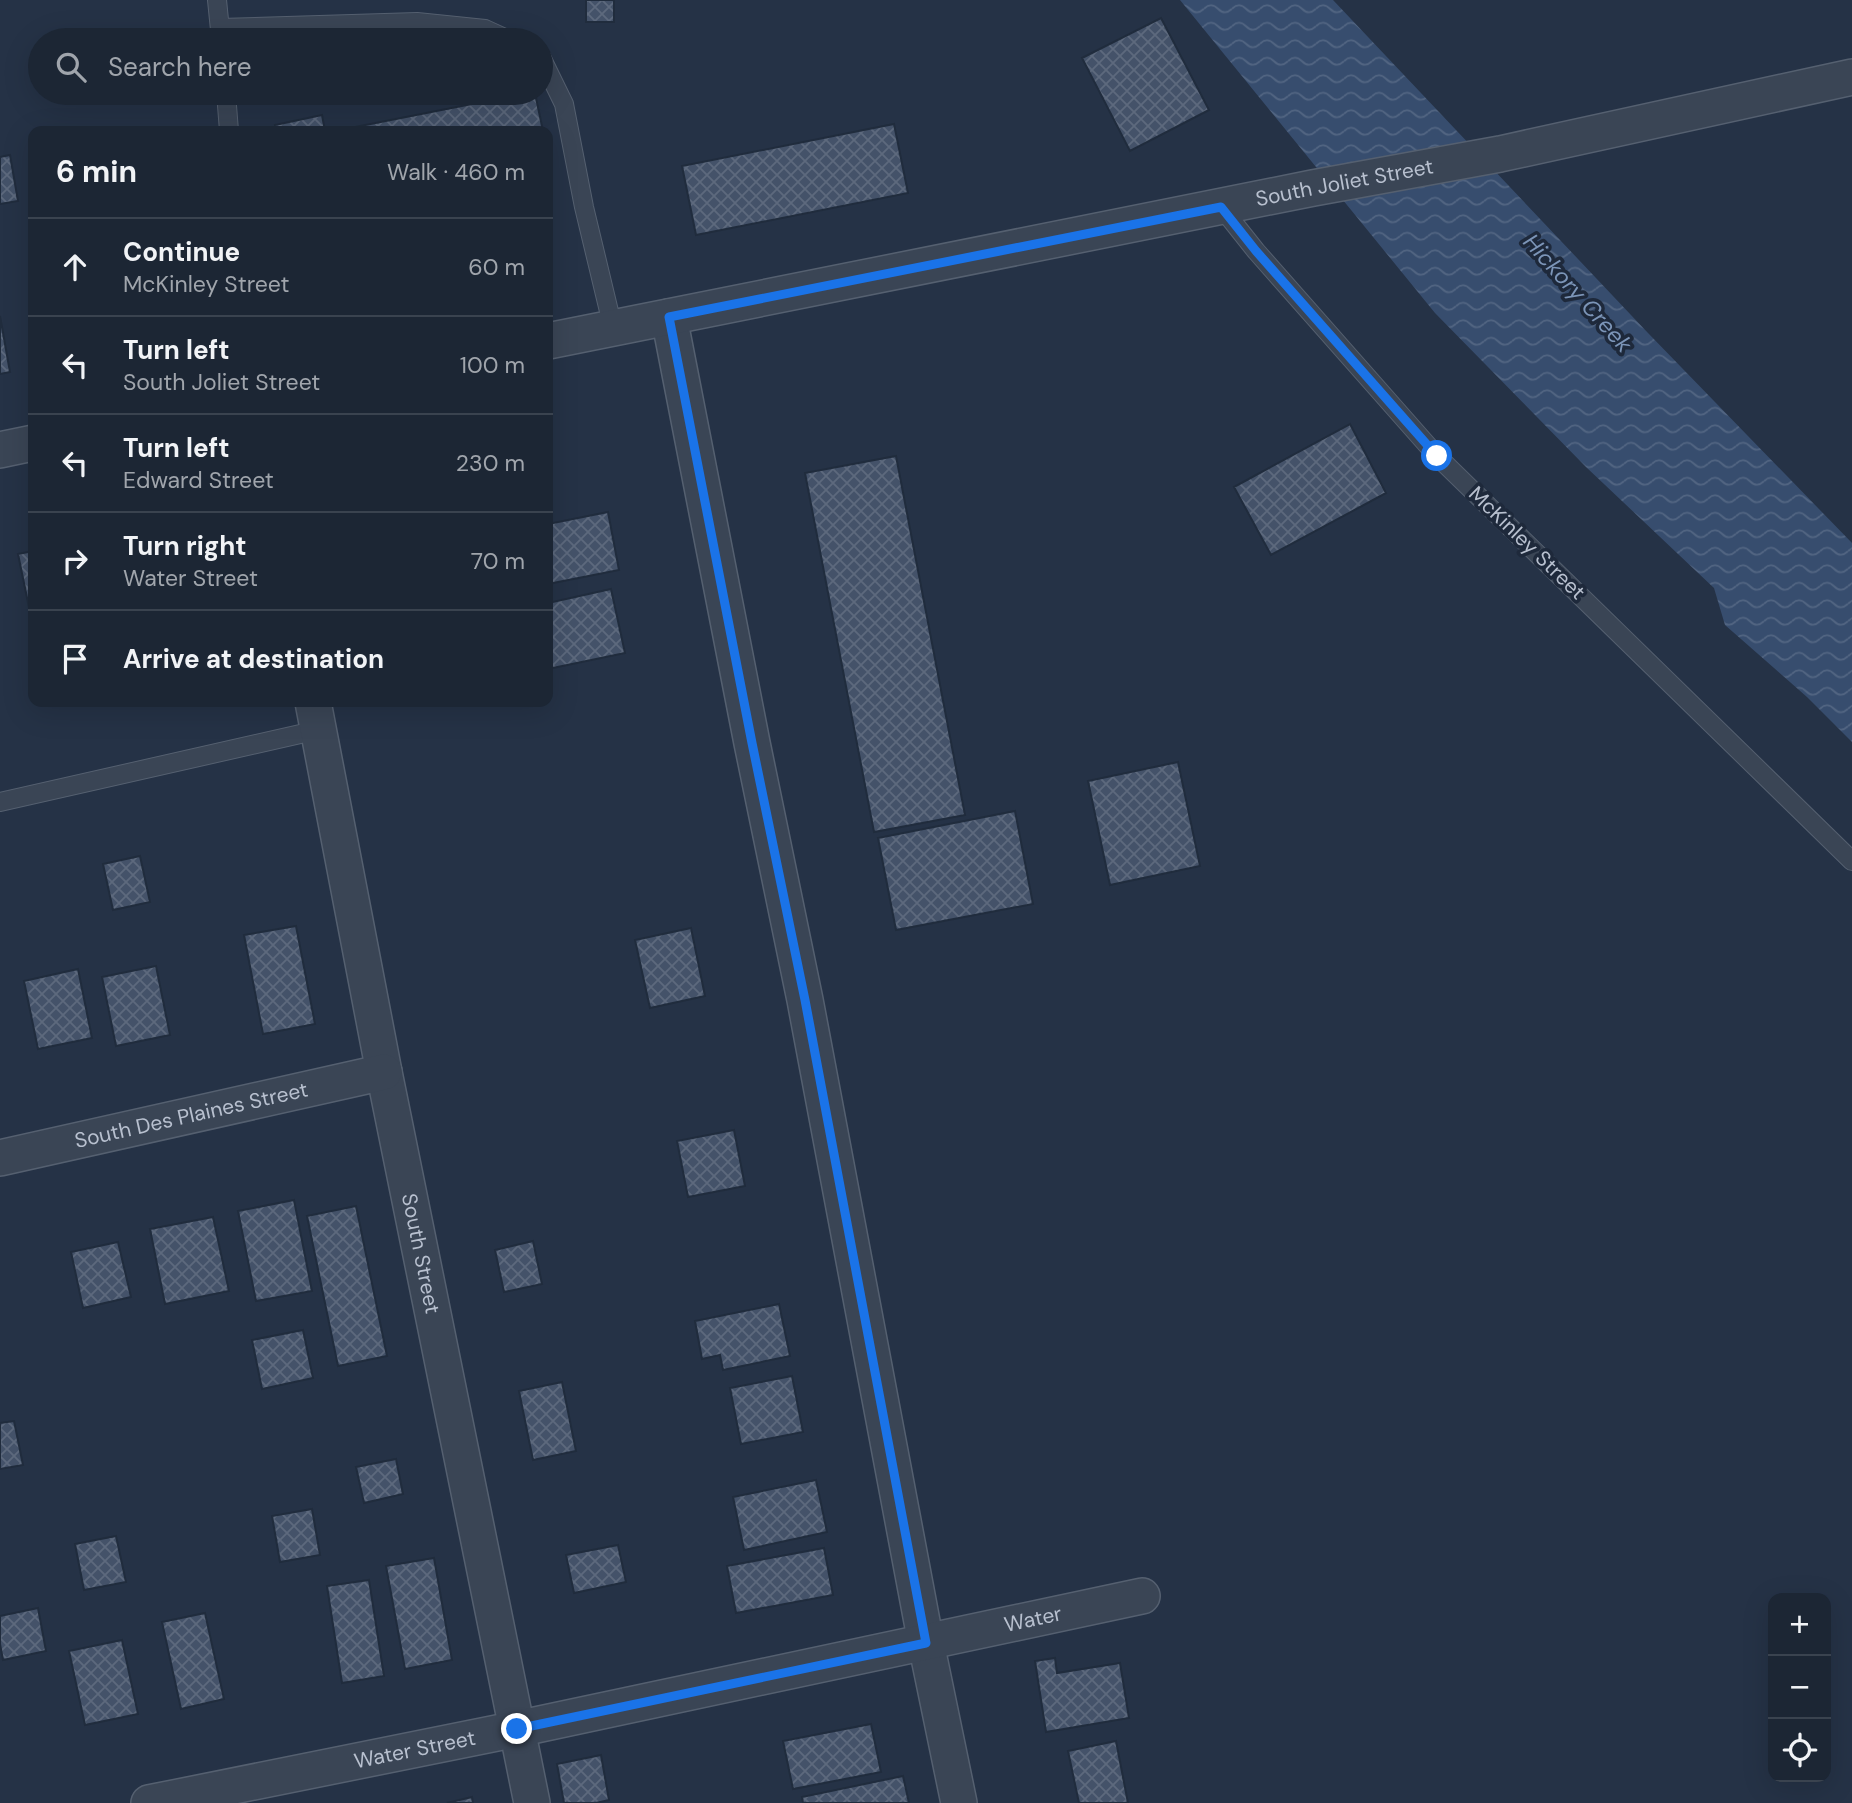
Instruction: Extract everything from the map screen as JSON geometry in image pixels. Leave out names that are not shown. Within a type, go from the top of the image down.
[{"type":"street","name":"South Joliet Street","points":[[553,340],[1500,153],[1852,77]]},
{"type":"street","points":[[669,317],[805,1000],[926,1643],[959,1803]]},
{"type":"street","points":[[0,450],[28,444]]},
{"type":"street","name":"South Street","points":[[316,716],[384,1072],[532,1803]]},
{"type":"street","name":"South Des Plaines Street","points":[[0,1158],[384,1072]]},
{"type":"street","name":"Water","points":[[926,1643],[1142,1596]]},
{"type":"street","name":"Water Street","points":[[149,1803],[210,1797],[926,1643]]},
{"type":"lane","points":[[217,0],[220,28]]},
{"type":"lane","points":[[318,28],[416,22],[475,28]]},
{"type":"lane","points":[[553,82],[564,104],[584,207],[613,328]]},
{"type":"lane","points":[[227,105],[229,126]]},
{"type":"lane","name":"McKinley Street","points":[[1221,207],[1256,251],[1437,456],[1852,861]]},
{"type":"lane","points":[[0,802],[316,716]]},
{"type":"water","name":"Hickory Creek","points":[[1180,0],[1333,0],[1648,333],[1852,543],[1852,742],[1807,697],[1725,625],[1714,588],[1586,467],[1435,313]]},
{"type":"building","points":[[586,0],[614,0],[614,22],[586,22]]},
{"type":"building","points":[[1161,18],[1209,110],[1130,151],[1082,58]]},
{"type":"building","points":[[467,105],[538,105],[542,126],[360,126]]},
{"type":"building","points":[[322,115],[324,126],[275,126]]},
{"type":"building","points":[[894,124],[908,193],[696,235],[682,166]]},
{"type":"building","points":[[10,155],[18,201],[0,204],[0,157]]},
{"type":"building","points":[[0,316],[10,372],[0,374]]},
{"type":"building","points":[[1350,424],[1386,493],[1271,555],[1234,487]]},
{"type":"building","points":[[896,456],[965,815],[874,832],[805,473]]},
{"type":"building","points":[[608,512],[619,570],[553,583],[553,523]]},
{"type":"building","points":[[28,552],[28,603],[18,554]]},
{"type":"building","points":[[611,589],[625,653],[553,668],[553,602]]},
{"type":"building","points":[[1178,762],[1200,866],[1110,885],[1088,781]]},
{"type":"building","points":[[1015,811],[1033,904],[896,930],[878,838]]},
{"type":"building","points":[[140,856],[150,902],[113,910],[103,864]]},
{"type":"building","points":[[296,926],[315,1024],[263,1034],[244,935]]},
{"type":"building","points":[[691,928],[705,996],[650,1008],[635,940]]},
{"type":"building","points":[[156,966],[170,1035],[116,1046],[102,977]]},
{"type":"building","points":[[78,969],[92,1038],[38,1049],[24,981]]},
{"type":"building","points":[[734,1130],[745,1186],[688,1197],[677,1141]]},
{"type":"building","points":[[294,1200],[312,1291],[256,1301],[238,1211]]},
{"type":"building","points":[[356,1206],[387,1356],[338,1366],[307,1216]]},
{"type":"building","points":[[213,1217],[229,1291],[165,1304],[150,1229]]},
{"type":"building","points":[[533,1241],[542,1284],[504,1292],[495,1250]]},
{"type":"building","points":[[118,1242],[131,1297],[83,1308],[71,1252]]},
{"type":"building","points":[[779,1304],[790,1356],[723,1370],[720,1355],[702,1359],[695,1321]]},
{"type":"building","points":[[303,1330],[313,1378],[262,1389],[252,1340]]},
{"type":"building","points":[[792,1376],[803,1432],[741,1444],[730,1388]]},
{"type":"building","points":[[562,1382],[576,1451],[533,1460],[519,1391]]},
{"type":"building","points":[[14,1421],[23,1465],[0,1469],[0,1423]]},
{"type":"building","points":[[396,1459],[403,1494],[364,1503],[356,1467]]},
{"type":"building","points":[[816,1480],[827,1532],[744,1550],[733,1497]]},
{"type":"building","points":[[312,1509],[320,1555],[280,1562],[272,1516]]},
{"type":"building","points":[[116,1536],[126,1582],[84,1590],[75,1544]]},
{"type":"building","points":[[618,1545],[626,1582],[574,1593],[566,1555]]},
{"type":"building","points":[[824,1548],[833,1595],[736,1613],[727,1566]]},
{"type":"building","points":[[434,1558],[452,1660],[405,1669],[386,1566]]},
{"type":"building","points":[[369,1580],[384,1676],[342,1683],[327,1586]]},
{"type":"building","points":[[38,1608],[46,1651],[3,1660],[0,1616]]},
{"type":"building","points":[[205,1613],[224,1699],[181,1709],[162,1622]]},
{"type":"building","points":[[122,1640],[138,1714],[85,1725],[69,1651]]},
{"type":"building","points":[[1055,1658],[1057,1673],[1120,1663],[1129,1718],[1046,1732],[1035,1661]]},
{"type":"building","points":[[871,1724],[881,1772],[793,1789],[783,1741]]},
{"type":"building","points":[[1116,1741],[1128,1803],[1079,1803],[1068,1751]]},
{"type":"building","points":[[601,1755],[609,1800],[596,1803],[564,1803],[557,1764]]},
{"type":"building","points":[[903,1776],[909,1803],[803,1803],[802,1797]]},
{"type":"building","points":[[472,1797],[473,1803],[447,1803]]},
{"type":"route","points":[[517,1729],[926,1643],[805,1000],[669,317],[1221,207],[1256,251],[1437,456]]}]
